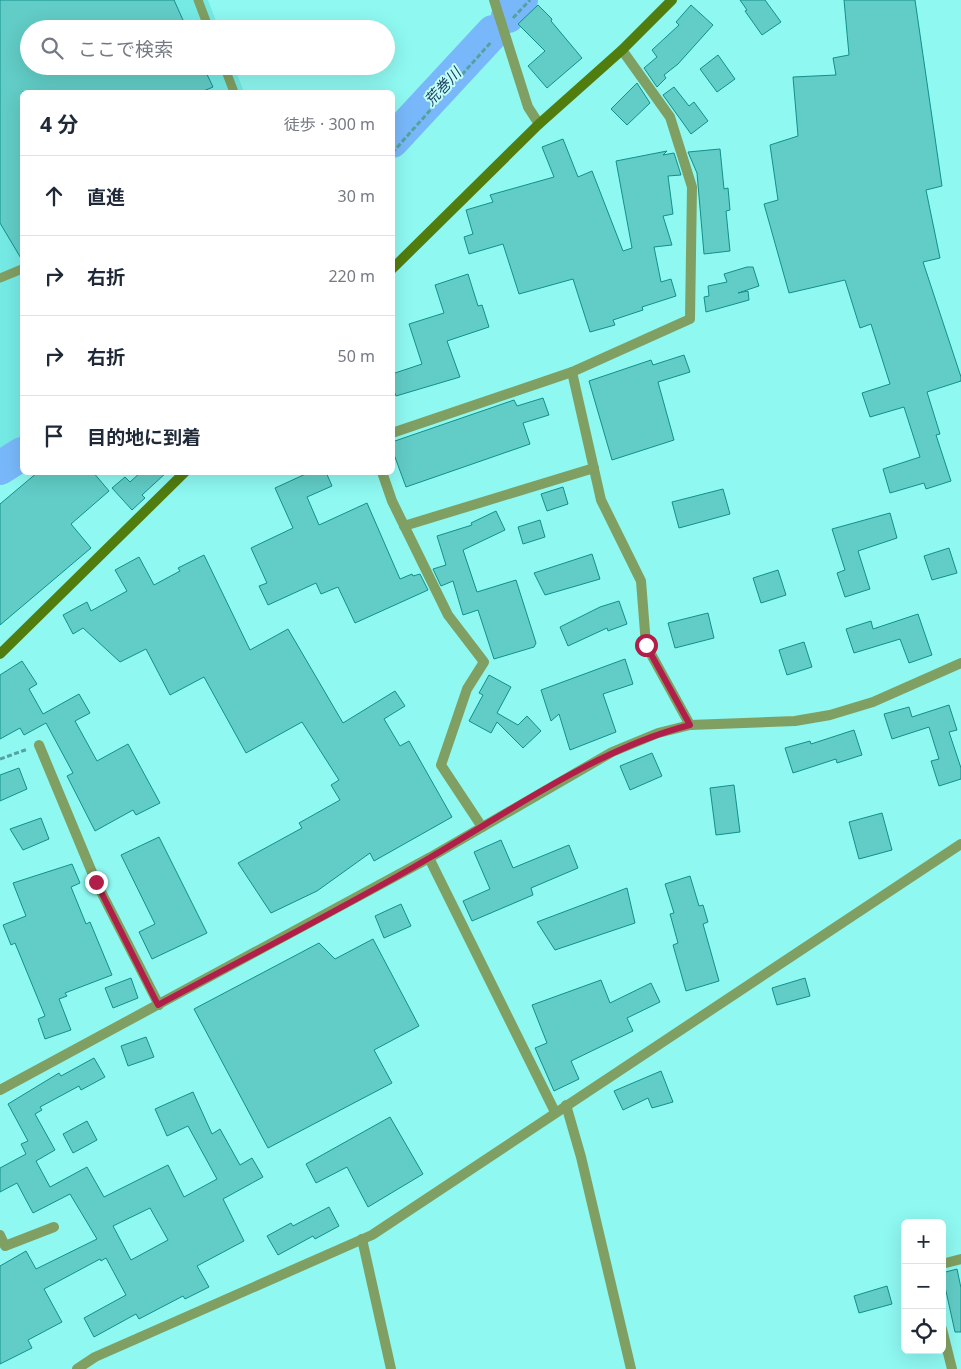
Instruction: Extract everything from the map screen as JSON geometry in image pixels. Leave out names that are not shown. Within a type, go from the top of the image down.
[{"type":"street","points":[[494,0],[528,107],[539,124]]},
{"type":"street","points":[[395,266],[539,124],[622,50],[672,0]]},
{"type":"street","points":[[395,432],[572,372],[690,319],[692,188],[670,117],[622,50]]},
{"type":"street","points":[[572,372],[601,500],[641,581],[646,645],[690,725]]},
{"type":"street","points":[[404,526],[594,468]]},
{"type":"street","points":[[0,654],[182,475]]},
{"type":"street","points":[[383,475],[392,501],[448,615],[484,662],[467,689],[441,765],[482,827]]},
{"type":"street","points":[[0,1090],[429,858],[612,752],[658,733],[690,725],[795,721],[830,715],[873,702],[961,663]]},
{"type":"street","points":[[39,745],[96,882],[158,1005]]},
{"type":"street","points":[[77,1369],[95,1357],[362,1239],[961,844]]},
{"type":"street","points":[[429,858],[555,1112]]},
{"type":"street","points":[[566,1105],[581,1157],[631,1369]]},
{"type":"street","points":[[0,1235],[5,1246],[54,1227]]},
{"type":"street","points":[[362,1239],[390,1369]]},
{"type":"street","points":[[946,1263],[961,1259]]},
{"type":"street","points":[[946,1345],[952,1369]]},
{"type":"lane","points":[[198,0],[206,20]]},
{"type":"lane","points":[[227,75],[233,90]]},
{"type":"lane","points":[[0,278],[20,269]]},
{"type":"path","points":[[395,150],[530,0]]},
{"type":"path","points":[[0,759],[39,745]]},
{"type":"shaded area","points":[[0,0],[208,0],[216,20],[20,20],[20,75],[237,75],[243,90],[20,90],[20,445],[0,457]]},
{"type":"building","points":[[0,0],[174,0],[183,20],[20,20],[20,75],[207,75],[213,87],[206,90],[20,90],[20,257],[0,223]]},
{"type":"building","points":[[740,0],[765,0],[781,22],[762,35],[745,11],[747,10]]},
{"type":"building","points":[[844,0],[915,0],[942,186],[926,190],[940,258],[923,262],[961,377],[961,381],[927,392],[940,434],[936,435],[951,481],[926,489],[924,483],[890,493],[883,469],[920,457],[904,407],[870,417],[862,393],[890,384],[871,324],[860,328],[845,280],[789,293],[764,204],[778,200],[770,145],[798,136],[793,77],[836,75],[833,58],[849,55]]},
{"type":"building","points":[[538,5],[552,19],[551,21],[582,58],[547,88],[528,66],[545,51],[518,24]]},
{"type":"building","points":[[691,5],[713,25],[678,64],[664,75],[666,78],[657,87],[644,68],[657,57],[652,50],[679,25],[676,22]]},
{"type":"building","points":[[718,55],[735,79],[717,92],[700,69]]},
{"type":"building","points":[[637,83],[650,103],[627,125],[611,109]]},
{"type":"building","points":[[674,87],[689,106],[694,102],[708,121],[691,134],[663,95]]},
{"type":"building","points":[[563,139],[578,177],[592,171],[623,251],[632,248],[616,161],[667,151],[663,155],[674,153],[681,175],[668,176],[673,214],[663,216],[672,245],[654,247],[661,282],[671,279],[676,296],[642,307],[643,310],[613,320],[615,325],[590,332],[573,279],[519,294],[503,244],[469,254],[464,237],[473,234],[466,210],[493,202],[490,195],[554,177],[542,147]]},
{"type":"building","points":[[720,149],[724,189],[728,188],[730,210],[726,211],[730,251],[704,254],[697,173],[688,152]]},
{"type":"building","points":[[753,267],[759,286],[738,293],[748,291],[749,300],[706,312],[704,297],[709,296],[708,286],[727,282],[724,274]]},
{"type":"building","points":[[468,274],[478,306],[482,305],[489,327],[447,341],[460,377],[396,396],[395,373],[422,364],[409,324],[444,313],[435,285]]},
{"type":"building","points":[[684,355],[690,372],[658,382],[674,440],[612,460],[589,381],[651,360],[653,365]]},
{"type":"building","points":[[543,398],[549,415],[523,423],[530,444],[406,487],[395,457],[395,441],[514,400],[517,406]]},
{"type":"building","points":[[34,475],[96,475],[109,491],[71,524],[91,548],[0,625],[0,504]]},
{"type":"building","points":[[138,475],[164,475],[142,495],[145,498],[132,510],[112,488],[125,477],[130,482]]},
{"type":"building","points":[[303,475],[327,475],[332,486],[307,497],[319,525],[367,503],[400,579],[412,574],[413,576],[420,574],[428,590],[355,623],[338,587],[321,594],[316,583],[268,605],[259,586],[267,583],[251,548],[293,528],[275,488]]},
{"type":"building","points":[[563,487],[568,504],[547,511],[541,494]]},
{"type":"building","points":[[723,489],[730,514],[679,528],[672,502]]},
{"type":"building","points":[[496,511],[505,530],[463,550],[477,592],[516,580],[536,643],[534,647],[494,659],[478,610],[463,615],[453,581],[441,586],[433,569],[446,565],[437,536],[472,525],[471,523]]},
{"type":"building","points":[[890,513],[897,538],[858,551],[870,589],[845,597],[837,573],[845,570],[832,529]]},
{"type":"building","points":[[540,520],[545,537],[523,544],[518,527]]},
{"type":"building","points":[[949,548],[957,573],[932,580],[924,556]]},
{"type":"building","points":[[592,554],[600,579],[545,595],[534,573]]},
{"type":"building","points":[[204,555],[250,650],[288,629],[343,723],[395,691],[405,706],[384,719],[400,746],[409,741],[452,817],[374,861],[370,853],[317,891],[271,913],[238,863],[302,828],[299,823],[340,800],[331,785],[339,780],[302,722],[246,753],[204,677],[170,695],[146,649],[120,662],[83,628],[73,634],[63,615],[87,602],[91,611],[127,591],[115,570],[139,557],[154,585],[180,571],[178,568]]},
{"type":"building","points":[[778,570],[786,595],[761,603],[753,578]]},
{"type":"building","points":[[619,601],[627,624],[608,631],[607,628],[568,646],[560,627],[600,607]]},
{"type":"building","points":[[708,613],[714,638],[675,648],[668,623]]},
{"type":"building","points":[[918,614],[932,655],[909,663],[900,639],[854,653],[846,629],[871,621],[873,629]]},
{"type":"building","points":[[804,642],[812,667],[787,675],[779,650]]},
{"type":"building","points":[[625,659],[633,684],[603,694],[616,732],[570,750],[559,714],[551,721],[541,690]]},
{"type":"building","points":[[22,661],[37,684],[29,689],[43,714],[79,694],[90,713],[75,721],[97,761],[128,744],[160,803],[136,815],[133,810],[95,831],[67,776],[73,773],[46,723],[24,735],[20,728],[0,739],[0,675]]},
{"type":"building","points":[[489,675],[511,687],[497,713],[518,725],[527,716],[541,731],[523,748],[497,722],[491,733],[469,721],[483,695],[479,693]]},
{"type":"building","points":[[949,705],[957,730],[949,732],[961,768],[961,779],[939,786],[931,761],[939,759],[929,727],[892,739],[884,714],[909,707],[912,717]]},
{"type":"building","points":[[854,730],[862,755],[837,763],[836,759],[793,773],[785,748],[810,741],[811,744]]},
{"type":"building","points":[[652,753],[662,776],[630,790],[620,766]]},
{"type":"building","points":[[19,768],[27,789],[0,801],[0,775]]},
{"type":"building","points":[[734,785],[740,832],[716,835],[710,788]]},
{"type":"building","points":[[882,813],[892,850],[859,859],[849,822]]},
{"type":"building","points":[[41,818],[49,839],[23,850],[10,829]]},
{"type":"building","points":[[159,837],[207,933],[152,959],[139,932],[155,924],[121,855]]},
{"type":"building","points":[[501,840],[513,868],[569,845],[578,868],[531,888],[533,895],[472,921],[463,901],[490,889],[474,852]]},
{"type":"building","points":[[72,864],[80,883],[71,887],[86,924],[90,922],[112,975],[65,993],[67,996],[59,999],[71,1030],[45,1039],[38,1019],[45,1016],[15,943],[11,945],[3,925],[26,916],[13,883]]},
{"type":"building","points":[[690,876],[699,906],[703,905],[708,922],[703,924],[719,981],[686,991],[673,945],[678,943],[670,914],[674,913],[665,884]]},
{"type":"building","points":[[627,888],[635,923],[555,950],[537,922]]},
{"type":"building","points":[[401,904],[411,926],[384,938],[375,916]]},
{"type":"building","points":[[373,939],[419,1026],[374,1050],[392,1083],[268,1148],[194,1009],[319,943],[335,959]]},
{"type":"building","points":[[131,978],[138,998],[113,1008],[105,988]]},
{"type":"building","points":[[805,978],[810,996],[777,1005],[772,988]]},
{"type":"building","points":[[601,980],[610,1003],[651,983],[660,1002],[627,1018],[633,1031],[571,1061],[579,1079],[554,1091],[535,1048],[547,1043],[532,1005]]},
{"type":"building","points":[[146,1037],[154,1057],[128,1066],[121,1046]]},
{"type":"building","points":[[94,1058],[105,1077],[81,1090],[79,1086],[40,1107],[42,1110],[35,1114],[55,1150],[36,1161],[50,1187],[87,1167],[104,1197],[168,1165],[184,1197],[217,1179],[188,1126],[167,1136],[155,1109],[193,1092],[212,1134],[220,1129],[240,1165],[252,1158],[263,1177],[223,1199],[244,1241],[197,1266],[209,1287],[185,1299],[183,1296],[139,1319],[136,1314],[94,1337],[84,1318],[126,1295],[106,1258],[101,1261],[100,1259],[44,1289],[62,1322],[28,1340],[32,1348],[0,1364],[0,1266],[26,1251],[36,1269],[97,1239],[70,1194],[33,1213],[17,1183],[0,1192],[0,1168],[26,1154],[21,1144],[28,1141],[8,1104],[59,1073],[61,1076]],"holes":[[[150,1208],[168,1240],[131,1260],[113,1226]]]},
{"type":"building","points":[[661,1071],[673,1102],[652,1108],[648,1098],[623,1110],[614,1091]]},
{"type":"building","points":[[390,1117],[423,1174],[368,1207],[347,1167],[316,1183],[306,1164]]},
{"type":"building","points":[[87,1121],[97,1140],[73,1153],[63,1134]]},
{"type":"building","points":[[329,1207],[339,1226],[315,1239],[313,1236],[278,1255],[267,1236],[291,1223],[293,1226]]},
{"type":"building","points":[[957,1269],[961,1288],[961,1332],[955,1332],[946,1291],[946,1272]]},
{"type":"building","points":[[887,1286],[892,1304],[859,1313],[854,1296]]},
{"type":"waterway","name":"荒巻川","points":[[508,16],[521,0]]},
{"type":"waterway","name":"荒巻川","points":[[395,138],[493,32]]},
{"type":"waterway","name":"荒巻川","points":[[0,468],[20,455]]},
{"type":"route","points":[[96,882],[158,1005],[429,858],[612,752],[658,733],[690,725],[646,645]]}]
